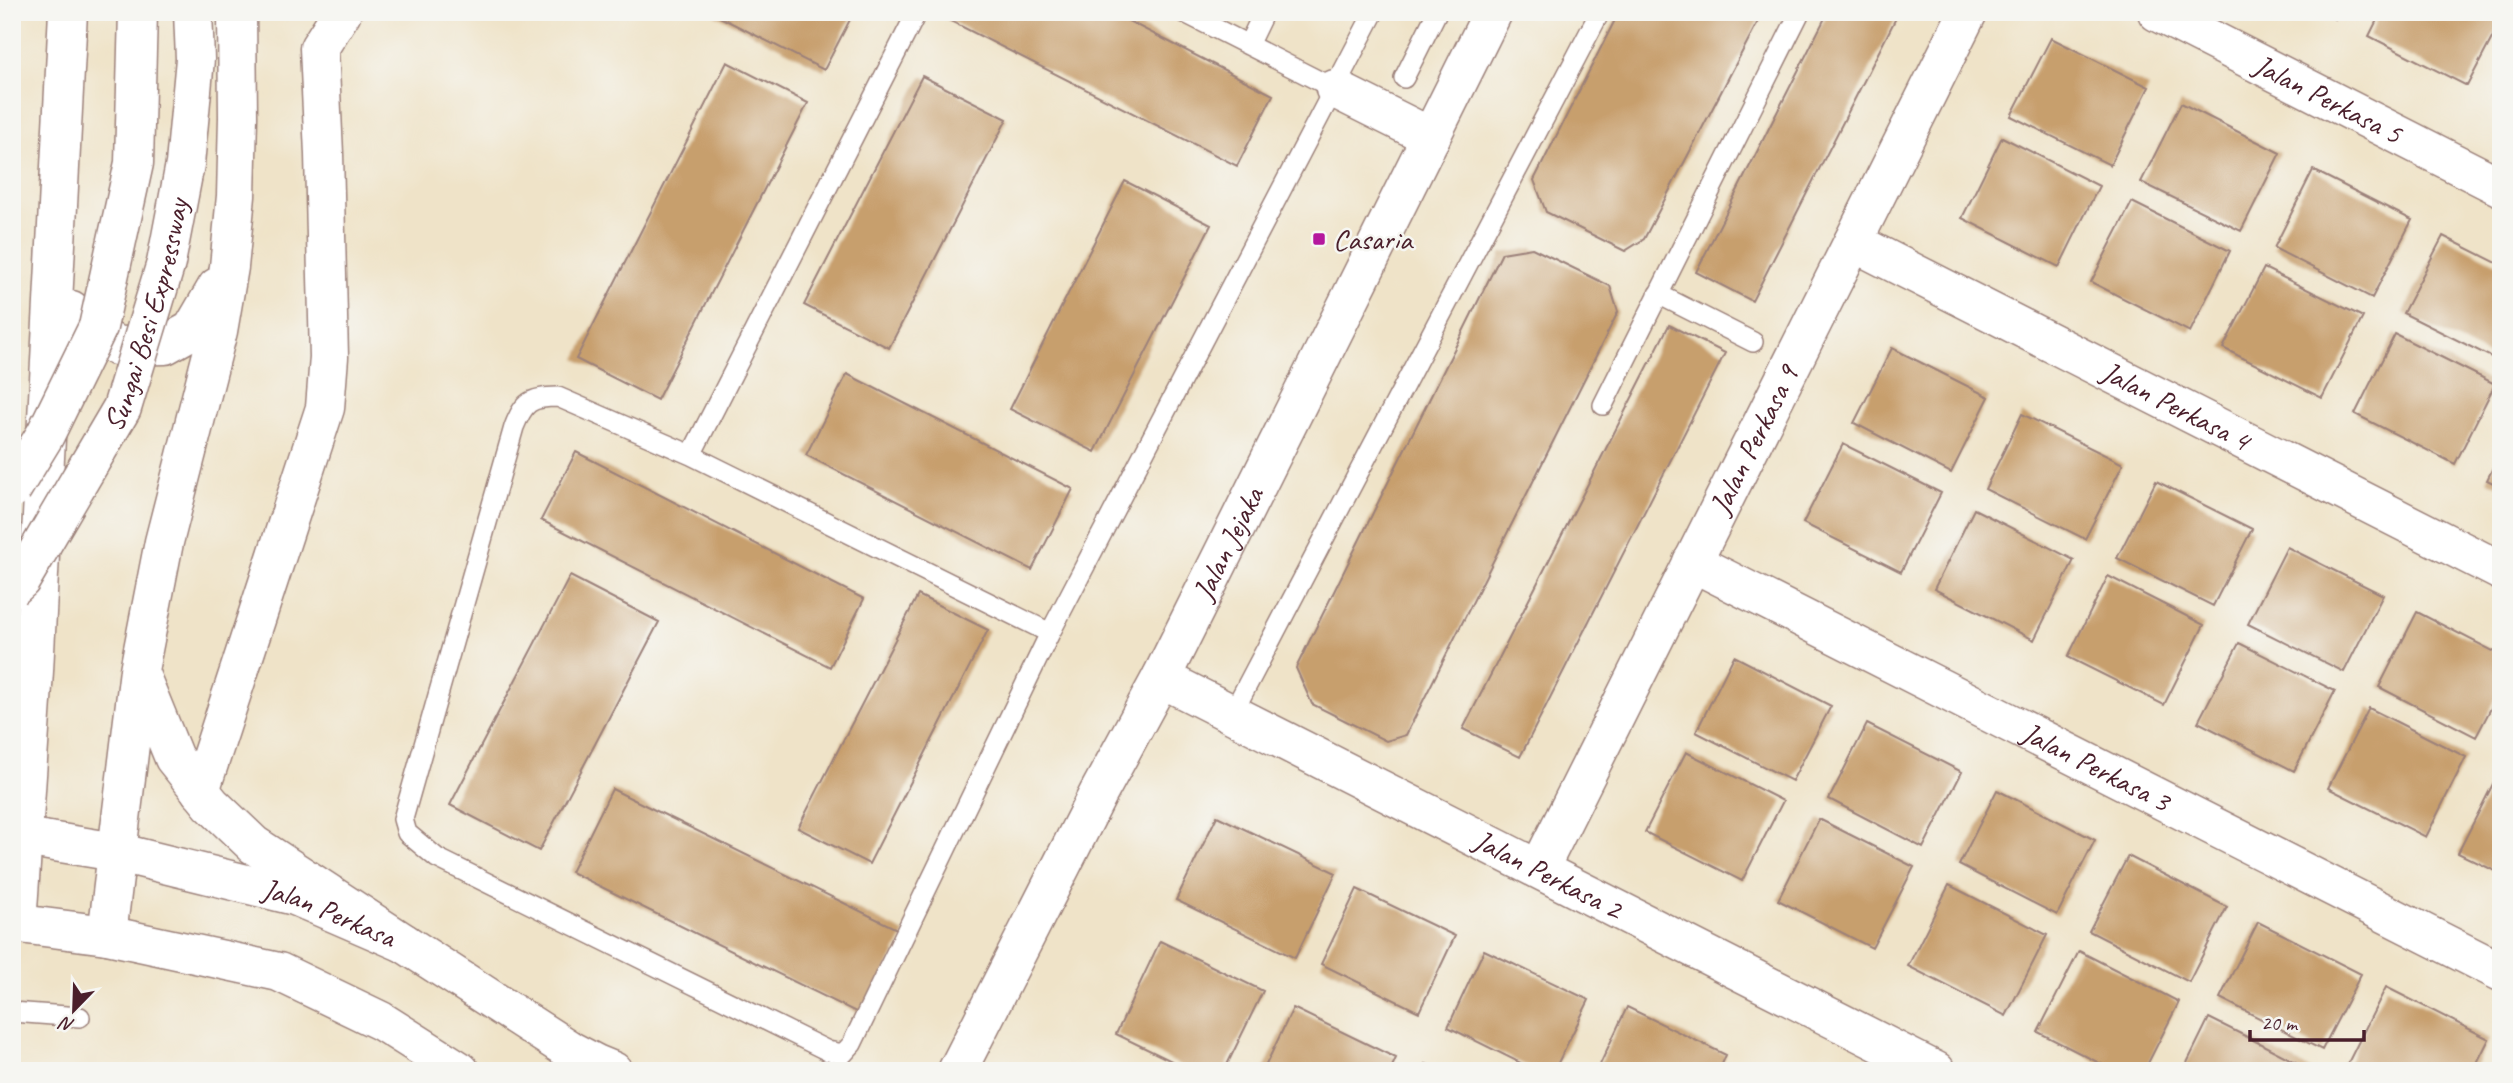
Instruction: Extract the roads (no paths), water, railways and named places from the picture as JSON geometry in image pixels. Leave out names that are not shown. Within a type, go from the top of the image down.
[{"type":"main road","points":[[68,12],[54,278],[23,676],[15,923],[107,935],[279,972],[381,1021],[460,1071]]},
{"type":"main road","name":"Sungai Besi Expressway","points":[[12,489],[45,435],[97,327],[134,163],[138,12]]},
{"type":"main road","name":"Sungai Besi Expressway","points":[[12,588],[21,580],[122,408],[166,263],[185,164],[195,59],[192,12]]},
{"type":"main road","points":[[107,935],[139,670],[164,542],[218,331],[229,267],[236,196],[237,12]]},
{"type":"main road","points":[[200,791],[325,408],[329,357],[324,154],[318,48],[342,12]]},
{"type":"main road","name":"Jalan Jejaka","points":[[957,1071],[1098,794],[1161,678],[1493,12]]},
{"type":"main road","name":"Jalan Perkasa 9","points":[[1539,869],[1968,12]]},
{"type":"main road","name":"Jalan Perkasa 5","points":[[2157,12],[2501,187]]},
{"type":"main road","points":[[1335,89],[1431,137]]},
{"type":"main road","name":"Jalan Perkasa 4","points":[[1853,242],[2501,571]]},
{"type":"main road","points":[[54,278],[74,315],[116,346],[165,345],[192,330],[229,267]]},
{"type":"main road","name":"Jalan Perkasa 3","points":[[1692,562],[2501,972]]},
{"type":"main road","points":[[139,670],[174,758],[200,791],[254,845],[404,943]]},
{"type":"main road","name":"Jalan Perkasa 2","points":[[1161,678],[1936,1071]]},
{"type":"main road","name":"Jalan Perkasa","points":[[17,835],[116,852],[295,896],[404,943],[571,1051],[613,1071]]},
{"type":"lane","points":[[691,455],[917,12]]},
{"type":"lane","points":[[1183,12],[1335,89]]},
{"type":"lane","points":[[1248,45],[1264,12]]},
{"type":"lane","points":[[1049,633],[691,455],[558,397],[538,397],[522,407],[510,440],[403,819],[407,833],[437,858],[828,1052],[842,1054],[852,1044],[1049,633],[1374,12]]},
{"type":"lane","points":[[1404,78],[1437,12]]},
{"type":"lane","points":[[1231,713],[1600,12]]},
{"type":"lane","points":[[1603,405],[1800,12]]},
{"type":"lane","points":[[1658,294],[1753,342]]},
{"type":"lane","points":[[12,1012],[80,1017]]},
{"type":"place","name":"Casaria","points":[[1319,239]]}]
